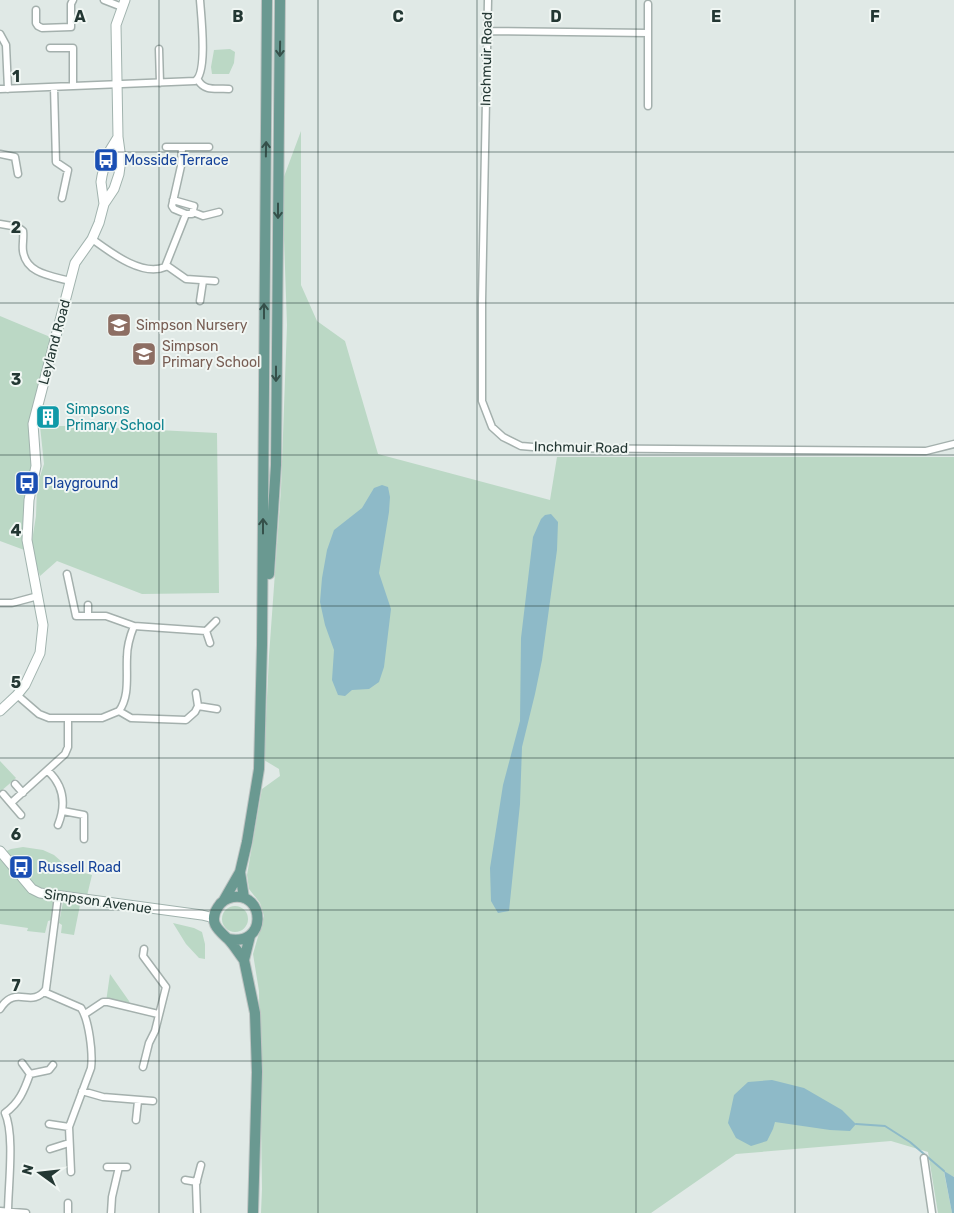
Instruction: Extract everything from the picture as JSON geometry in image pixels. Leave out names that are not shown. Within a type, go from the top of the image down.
[{"type":"main road","points":[[244,960],[216,927],[214,918],[215,911],[224,900],[240,872],[259,769],[262,645],[267,0]]},
{"type":"main road","points":[[262,645],[276,465],[280,0]]},
{"type":"main road","points":[[240,872],[244,898]]},
{"type":"main road","points":[[224,900],[237,896],[244,898],[256,908],[258,915],[258,923],[250,936],[236,941],[228,939]]},
{"type":"main road","points":[[250,936],[244,960],[254,1013],[257,1072],[254,1213]]},
{"type":"street","points":[[36,10],[36,23],[42,28],[71,27],[71,4],[73,0]]},
{"type":"street","points":[[104,0],[124,4]]},
{"type":"street","points":[[200,0],[203,45],[198,80],[206,88],[229,89]]},
{"type":"street","name":"Inchmuir Road","points":[[488,0],[482,401],[492,427],[503,437],[521,446],[544,448],[926,451],[954,444]]},
{"type":"street","name":"Leyland Road","points":[[0,711],[17,695],[31,674],[40,653],[43,625],[26,540],[29,500],[36,466],[33,424],[76,260],[92,240],[104,204],[114,189],[119,174],[121,152],[118,137],[116,25],[124,4]]},
{"type":"street","points":[[648,4],[648,106]]},
{"type":"street","points":[[487,31],[648,33]]},
{"type":"street","points":[[0,34],[6,45],[8,89]]},
{"type":"street","points":[[50,48],[73,48],[73,86]]},
{"type":"street","points":[[159,49],[160,83]]},
{"type":"street","points":[[0,89],[189,82],[198,80]]},
{"type":"street","points":[[54,87],[56,162],[68,170],[62,198]]},
{"type":"street","name":"Leyland Road","points":[[104,204],[102,176],[107,155],[118,137]]},
{"type":"street","points":[[166,147],[209,147]]},
{"type":"street","points":[[182,147],[181,166],[172,208],[205,219],[219,212]]},
{"type":"street","points":[[0,154],[15,157],[18,174]]},
{"type":"street","points":[[92,240],[124,260],[142,268],[156,270],[163,268],[193,206],[173,200]]},
{"type":"street","points":[[0,224],[18,227],[23,232],[22,250],[24,257],[34,270],[70,281]]},
{"type":"street","points":[[166,265],[186,279],[215,281]]},
{"type":"street","points":[[200,301],[203,281]]},
{"type":"street","points":[[67,574],[76,616],[106,616],[134,626],[206,631],[216,621]]},
{"type":"street","points":[[0,603],[12,603],[38,596]]},
{"type":"street","points":[[88,605],[88,616]]},
{"type":"street","points":[[17,695],[43,716],[102,718],[118,711],[126,695],[127,655],[129,640],[134,626]]},
{"type":"street","points":[[206,631],[210,644]]},
{"type":"street","points":[[118,711],[131,718],[186,720],[195,712],[198,706],[196,693]]},
{"type":"street","points":[[198,706],[217,709]]},
{"type":"street","points":[[11,803],[65,754],[68,746],[68,718]]},
{"type":"street","points":[[48,771],[56,778],[60,787],[63,811],[58,825]]},
{"type":"street","points":[[15,784],[23,793]]},
{"type":"street","points":[[3,794],[21,815]]},
{"type":"street","points":[[63,811],[84,815],[84,839]]},
{"type":"street","name":"Simpson Avenue","points":[[0,851],[32,889],[40,893],[214,918]]},
{"type":"street","points":[[0,1008],[8,998],[33,998],[44,992],[48,980],[58,896]]},
{"type":"street","points":[[143,1068],[166,987],[143,956],[144,949]]},
{"type":"street","points":[[44,992],[54,998],[77,1006],[85,1014],[92,1060],[91,1068],[69,1127],[71,1172]]},
{"type":"street","points":[[85,1014],[103,1002],[158,1014]]},
{"type":"street","points":[[22,1063],[30,1074]]},
{"type":"street","points":[[30,1074],[49,1070],[53,1065]]},
{"type":"street","points":[[8,1212],[8,1125],[2,1112],[16,1105],[30,1074]]},
{"type":"street","points":[[82,1091],[103,1097],[153,1101]]},
{"type":"street","points":[[136,1120],[138,1101]]},
{"type":"street","points":[[49,1124],[69,1127]]},
{"type":"street","points":[[50,1149],[69,1143]]},
{"type":"street","points":[[924,1158],[932,1213]]},
{"type":"street","points":[[197,1213],[197,1182],[201,1165]]},
{"type":"street","points":[[107,1167],[127,1167]]},
{"type":"street","points":[[111,1213],[112,1197],[119,1167]]},
{"type":"street","points":[[185,1180],[197,1182]]},
{"type":"street","points":[[68,1203],[68,1213]]},
{"type":"street","points":[[0,1211],[26,1213]]},
{"type":"green space","points":[[230,49],[235,52],[234,63],[229,74],[212,74],[211,67],[214,50]]},
{"type":"green space","points":[[301,131],[301,285],[317,321],[345,341],[378,454],[550,500],[557,457],[954,457],[954,1177],[944,1172],[952,1213],[938,1213],[928,1152],[891,1141],[736,1154],[651,1213],[261,1213],[259,991],[253,954],[264,916],[260,903],[249,889],[247,875],[262,789],[280,776],[279,769],[264,760],[269,656],[281,489],[287,325],[282,182]]},
{"type":"green space","points":[[0,316],[55,339],[35,415],[36,457],[27,551],[0,541]]},
{"type":"green space","points":[[40,426],[78,426],[217,433],[219,593],[142,594],[57,561],[40,576],[34,557],[32,541],[36,516],[37,486],[44,464]]},
{"type":"green space","points":[[0,761],[16,778],[0,792]]},
{"type":"green space","points":[[23,847],[43,850],[54,855],[70,869],[92,875],[86,900],[58,897],[55,919],[48,921],[45,933],[27,931],[28,928],[0,924],[0,851],[2,853]]},
{"type":"green space","points":[[63,902],[80,905],[74,935],[61,933],[62,925],[59,923]]},
{"type":"green space","points":[[235,906],[244,910],[248,919],[244,928],[235,932],[226,928],[222,919],[226,910]]},
{"type":"green space","points":[[173,923],[202,932],[205,944],[205,959],[199,958],[186,944]]},
{"type":"green space","points":[[110,974],[129,1001],[131,1007],[106,1002]]},
{"type":"water","points":[[382,485],[388,487],[390,497],[379,573],[391,609],[384,667],[379,682],[369,689],[352,690],[345,696],[338,695],[332,680],[334,650],[325,625],[320,602],[327,550],[334,530],[362,508],[374,488]]},
{"type":"water","points":[[551,514],[558,522],[557,550],[542,660],[522,747],[520,804],[509,911],[498,913],[491,901],[490,868],[503,785],[520,721],[521,638],[533,537],[541,519],[545,515]]},
{"type":"water","points":[[772,1080],[804,1088],[842,1110],[856,1124],[850,1131],[775,1122],[767,1141],[751,1146],[736,1138],[728,1123],[734,1095],[748,1082]]},
{"type":"water","points":[[944,1171],[954,1177],[954,1213],[952,1213]]},
{"type":"waterway","points":[[856,1124],[885,1126],[910,1142],[944,1171]]},
{"type":"place","name":"Mosside Terrace","points":[[106,160]]},
{"type":"place","name":"Simpson Nursery","points":[[119,325]]},
{"type":"place","name":"Simpson Primary School","points":[[144,354]]},
{"type":"place","name":"Simpsons Primary School","points":[[48,417]]},
{"type":"place","name":"Playground","points":[[27,483]]},
{"type":"place","name":"Russell Road","points":[[21,867]]}]
